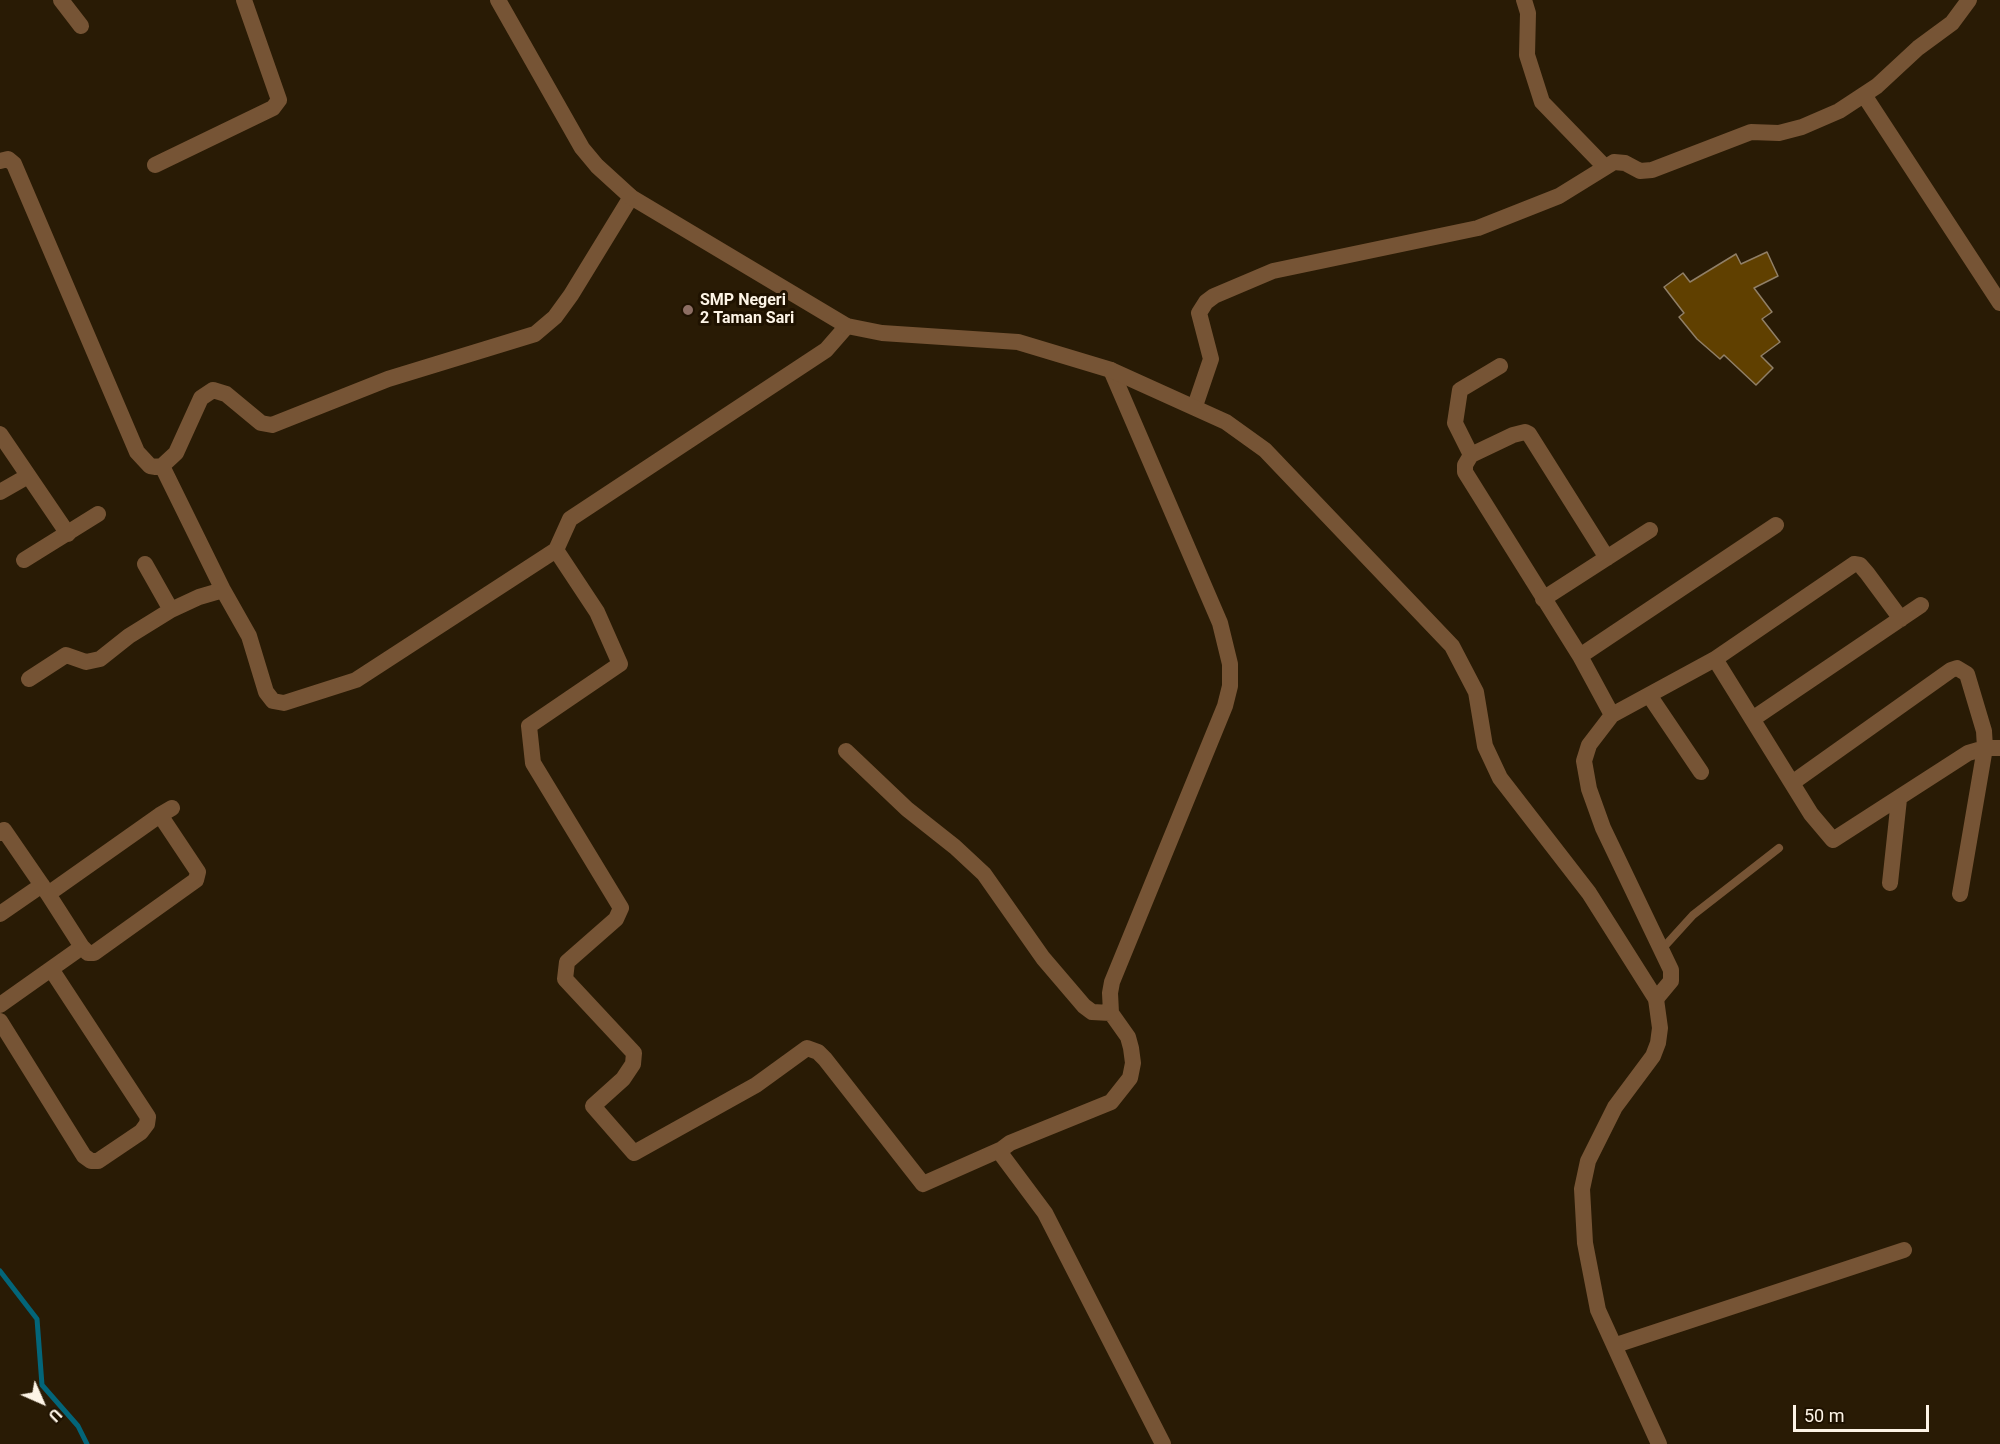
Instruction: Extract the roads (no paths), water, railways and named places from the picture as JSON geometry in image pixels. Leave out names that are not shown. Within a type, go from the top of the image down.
[{"type":"street","points":[[154,165],[273,108],[279,100],[244,0]]},
{"type":"street","points":[[498,0],[582,148],[597,166],[631,197],[847,326],[882,333],[1018,342],[1111,370],[1196,406],[1245,434],[1265,450],[1452,646],[1476,692],[1485,746],[1500,778],[1589,893],[1656,999],[1660,1028],[1653,1056],[1615,1107],[1587,1161],[1582,1182],[1585,1244],[1598,1310],[1616,1345],[1625,1373],[1659,1444]]},
{"type":"street","points":[[1524,0],[1528,13],[1527,55],[1542,102],[1604,166]]},
{"type":"street","points":[[1196,406],[1211,359],[1199,313],[1206,302],[1214,296],[1273,271],[1479,228],[1559,196],[1604,166],[1620,161],[1640,171],[1652,170],[1751,132],[1779,133],[1802,128],[1839,111],[1864,95],[1952,23],[1969,0]]},
{"type":"street","points":[[66,2],[81,26]]},
{"type":"street","points":[[1864,95],[2000,303]]},
{"type":"street","points":[[0,161],[8,159],[14,164],[137,452],[150,466],[162,466],[176,453],[201,399],[213,390],[226,394],[261,423],[272,425],[388,379],[535,334],[555,316],[571,295],[631,197]]},
{"type":"street","points":[[162,466],[255,649],[266,692],[273,701],[284,703],[356,680],[555,550],[570,519],[826,350],[847,326]]},
{"type":"street","points":[[1471,455],[1455,423],[1460,390],[1500,366]]},
{"type":"street","points":[[555,550],[597,612],[620,664],[529,726],[533,763],[621,908],[616,919],[567,963],[565,979],[634,1053],[633,1064],[623,1079],[593,1106],[634,1153],[756,1085],[807,1048],[818,1052],[825,1059],[923,1184],[1098,1109],[1111,1102],[1130,1078],[1133,1063],[1128,1037],[1111,1012],[1112,982],[1225,706],[1230,686],[1230,664],[1220,623],[1111,370]]},
{"type":"street","points":[[1607,558],[1528,434],[1525,432],[1513,435],[1471,455],[1465,465],[1465,472],[1580,656],[1612,715]]},
{"type":"street","points":[[0,434],[68,534]]},
{"type":"street","points":[[0,492],[28,476]]},
{"type":"street","points":[[24,560],[98,514]]},
{"type":"street","points":[[1580,656],[1776,525]]},
{"type":"street","points":[[1543,599],[1650,530]]},
{"type":"street","points":[[145,564],[171,610]]},
{"type":"street","points":[[1656,999],[1671,981],[1671,970],[1663,948],[1603,828],[1588,789],[1584,760],[1589,745],[1612,715],[1715,659],[1854,564],[1860,565],[1867,573],[1901,620]]},
{"type":"street","points":[[29,679],[66,654],[86,662],[107,656],[129,636],[171,610],[199,597],[223,590]]},
{"type":"street","points":[[1754,718],[1921,605]]},
{"type":"street","points":[[1715,659],[1754,718],[1811,814],[1833,840],[1968,753],[1993,748]]},
{"type":"street","points":[[1792,783],[1957,668],[1967,674],[1984,731],[1993,748],[1960,894]]},
{"type":"street","points":[[1649,695],[1701,772]]},
{"type":"street","points":[[846,751],[907,809],[955,847],[984,874],[1043,958],[1084,1005],[1092,1012],[1111,1012]]},
{"type":"street","points":[[1890,883],[1899,799]]},
{"type":"street","points":[[0,833],[4,830],[45,889],[82,947],[88,953],[94,953],[198,876],[166,811],[45,889],[0,914]]},
{"type":"street","points":[[0,1005],[82,947]]},
{"type":"street","points":[[0,1020],[84,1156],[91,1161],[98,1161],[141,1132],[147,1124],[148,1117],[51,969]]},
{"type":"street","points":[[1002,1149],[1002,1157],[1045,1213],[1163,1444]]},
{"type":"street","points":[[1616,1345],[1904,1250]]},
{"type":"lane","points":[[1663,948],[1694,915],[1779,848]]},
{"type":"waterway","points":[[0,1271],[37,1319],[42,1385],[78,1426],[87,1444]]},
{"type":"place","name":"SMP Negeri 2 Taman Sari","points":[[688,310]]}]
